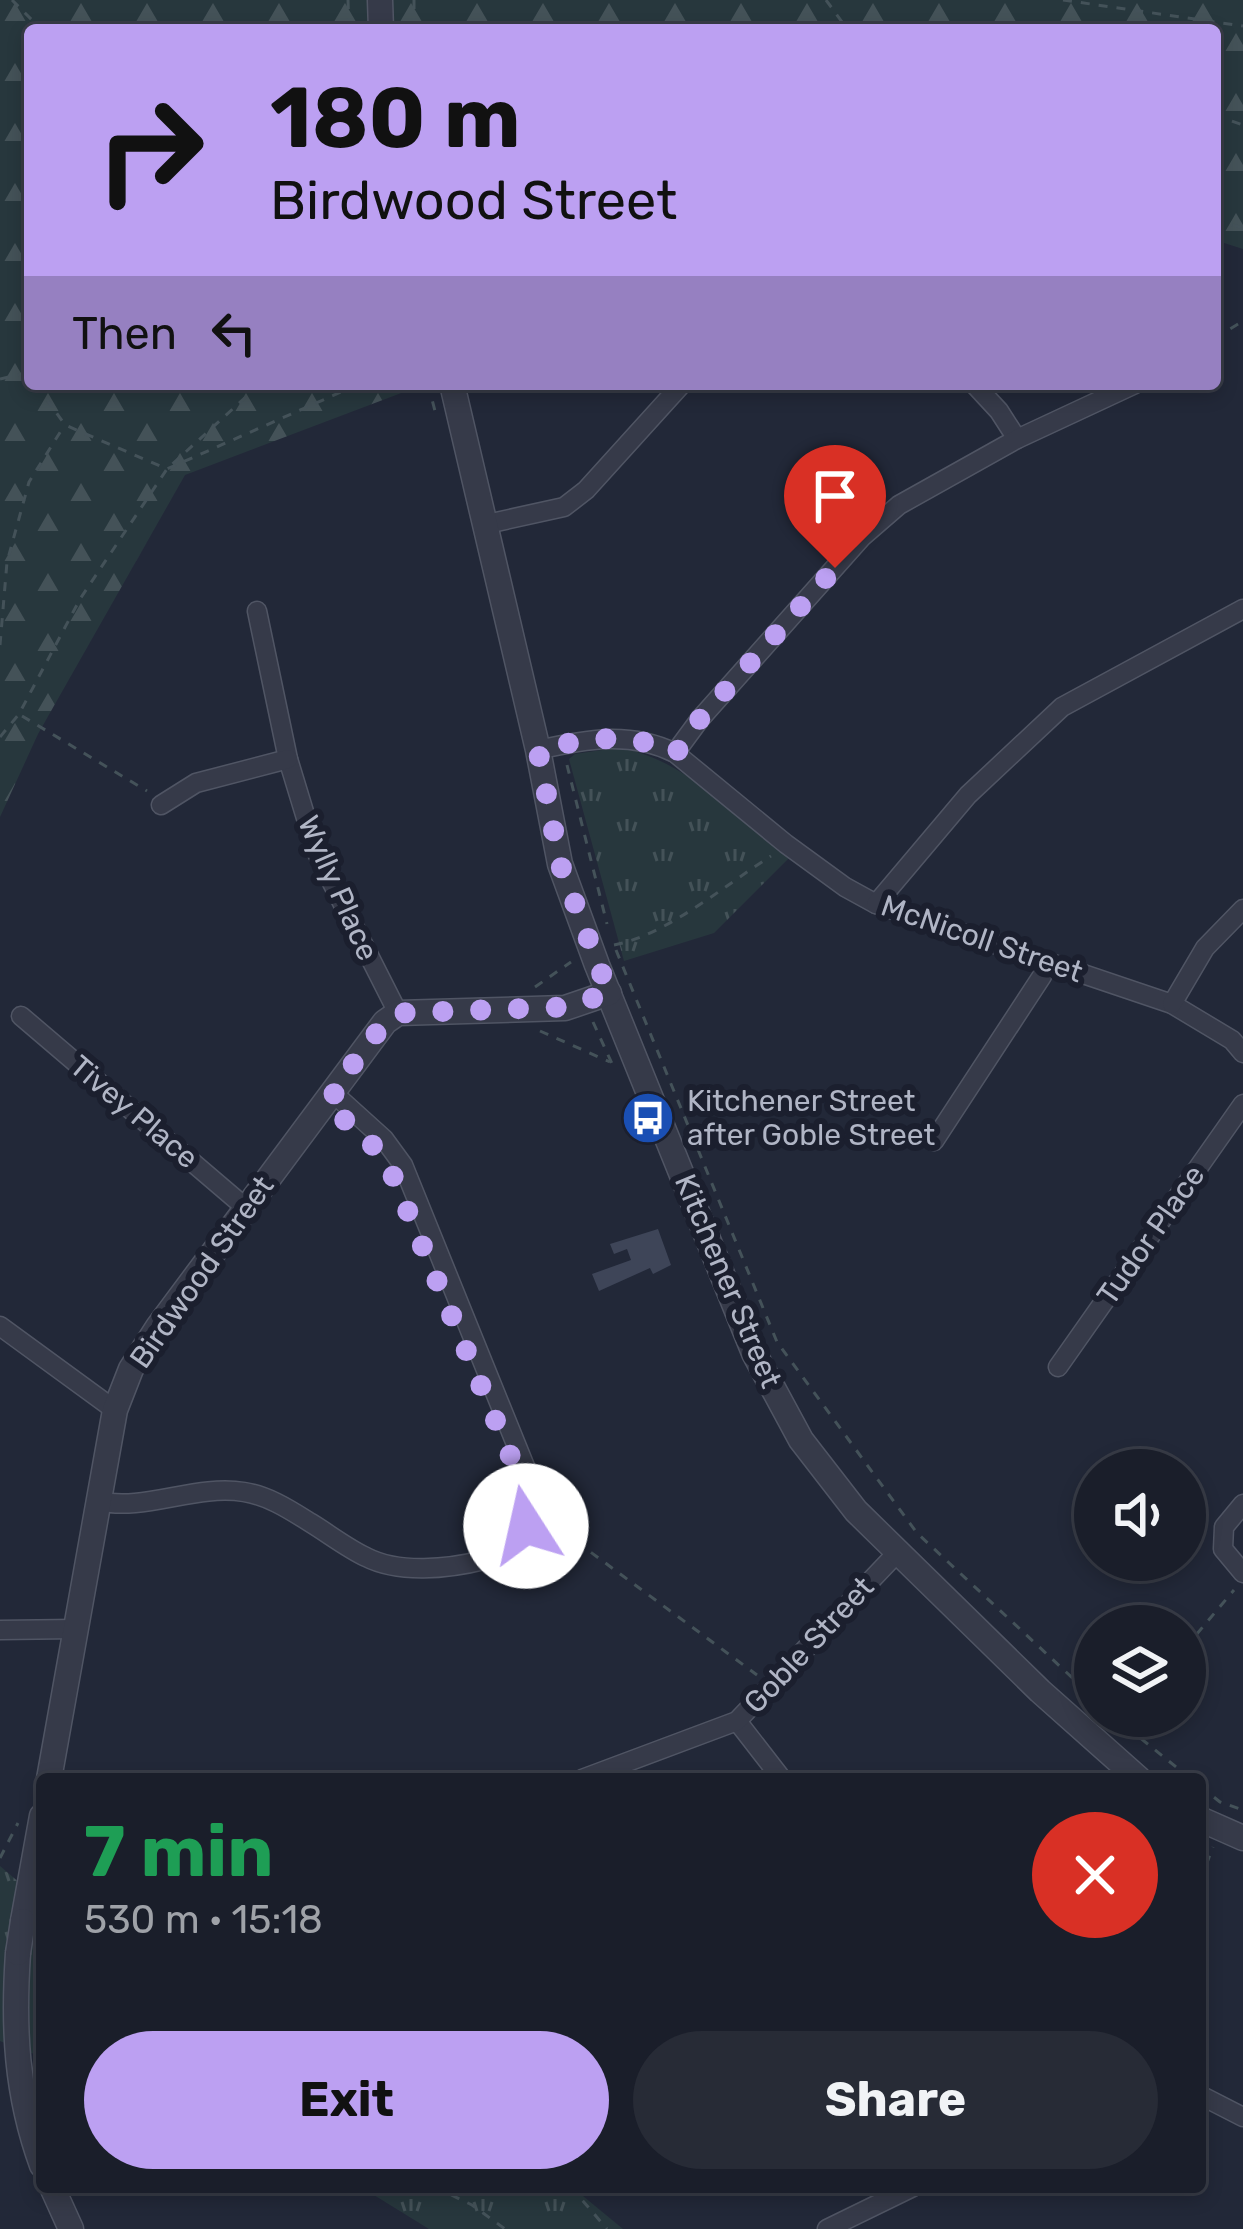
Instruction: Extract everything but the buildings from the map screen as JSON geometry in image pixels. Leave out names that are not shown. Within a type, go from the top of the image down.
[{"type":"street","name":"Kitchener Street","points":[[454,390],[560,864],[754,1353],[820,1467],[896,1554],[1132,1773]]},
{"type":"street","points":[[487,524],[564,507],[586,490],[677,390]]},
{"type":"street","points":[[980,390],[1017,439]]},
{"type":"street","points":[[676,753],[700,719],[862,538],[899,505],[1017,439],[1122,390]]},
{"type":"street","points":[[876,904],[968,796],[1062,707],[1243,610]]},
{"type":"street","name":"Wylly Place","points":[[257,611],[288,759],[316,851],[398,1013]]},
{"type":"street","name":"McNicoll Street","points":[[538,750],[628,737],[676,753],[786,844],[844,887],[876,904],[1172,1004],[1232,1040],[1243,1053]]},
{"type":"street","points":[[161,805],[196,783],[288,759]]},
{"type":"street","points":[[1172,1004],[1205,948],[1243,909]]},
{"type":"street","points":[[934,1141],[1042,976],[1045,962]]},
{"type":"street","points":[[398,1013],[565,1007],[609,993]]},
{"type":"street","name":"Birdwood Street","points":[[50,1773],[115,1410],[131,1369],[332,1092],[385,1022],[398,1013]]},
{"type":"street","name":"Tivey Place","points":[[21,1016],[246,1208]]},
{"type":"street","points":[[98,1501],[114,1504],[207,1491],[244,1492],[279,1504],[368,1559],[400,1567],[470,1563],[509,1554],[537,1538],[545,1525],[403,1165],[384,1138],[332,1092]]},
{"type":"street","name":"Tudor Place","points":[[1058,1366],[1243,1104]]},
{"type":"street","points":[[0,1326],[115,1410]]},
{"type":"street","points":[[1243,1504],[1224,1527],[1223,1550],[1243,1576]]},
{"type":"street","name":"Goble Street","points":[[598,1773],[737,1721],[896,1554]]},
{"type":"street","points":[[0,1630],[75,1629]]},
{"type":"street","points":[[737,1721],[777,1773]]},
{"type":"street","points":[[1206,1822],[1243,1838]]},
{"type":"street","points":[[36,1849],[18,1953],[15,2055],[36,2146]]},
{"type":"street","points":[[1206,2099],[1243,2117]]},
{"type":"street","points":[[55,2193],[71,2229]]},
{"type":"street","points":[[827,2229],[901,2193]]},
{"type":"path","points":[[12,0],[35,24]]},
{"type":"path","points":[[1063,0],[1243,26]]},
{"type":"path","points":[[40,390],[65,425],[167,469],[347,390]]},
{"type":"path","points":[[0,737],[19,714],[80,599],[167,469],[253,390]]},
{"type":"path","points":[[0,644],[8,562],[29,482],[65,425]]},
{"type":"path","points":[[19,714],[140,784],[161,805]]},
{"type":"path","points":[[567,762],[614,945],[777,1342],[917,1533],[1074,1679]]},
{"type":"path","points":[[614,945],[656,929],[786,844]]},
{"type":"path","points":[[527,1028],[559,1036],[610,1062]]},
{"type":"path","points":[[544,1518],[772,1687]]},
{"type":"path","points":[[1206,1622],[1243,1576]]},
{"type":"path","points":[[1139,1737],[1184,1773]]},
{"type":"path","points":[[1206,1791],[1243,1810]]},
{"type":"path","points":[[1206,1866],[1214,1845]]},
{"type":"path","points":[[447,2193],[505,2229]]},
{"type":"path","points":[[577,2193],[607,2229]]},
{"type":"green space","points":[[0,0],[1243,0],[1243,249],[1221,242],[1221,24],[24,24],[24,390],[409,390],[185,475],[38,734],[0,817]]},
{"type":"green space","points":[[616,748],[640,753],[686,775],[789,858],[714,933],[624,961],[569,759]]},
{"type":"green space","points":[[0,1866],[36,1897],[36,2055],[0,2041]]},
{"type":"green space","points":[[371,2193],[579,2193],[623,2229],[429,2229]]},
{"type":"place","name":"Kitchener Street after Goble Street","points":[[648,1118]]},
{"type":"route","points":[[526,1526],[531,1505],[388,1164],[360,1130],[343,1119],[351,1108],[332,1092],[385,1022],[398,1013],[565,1007],[609,993],[560,864],[538,750],[628,737],[676,753],[700,719],[835,568]]}]
